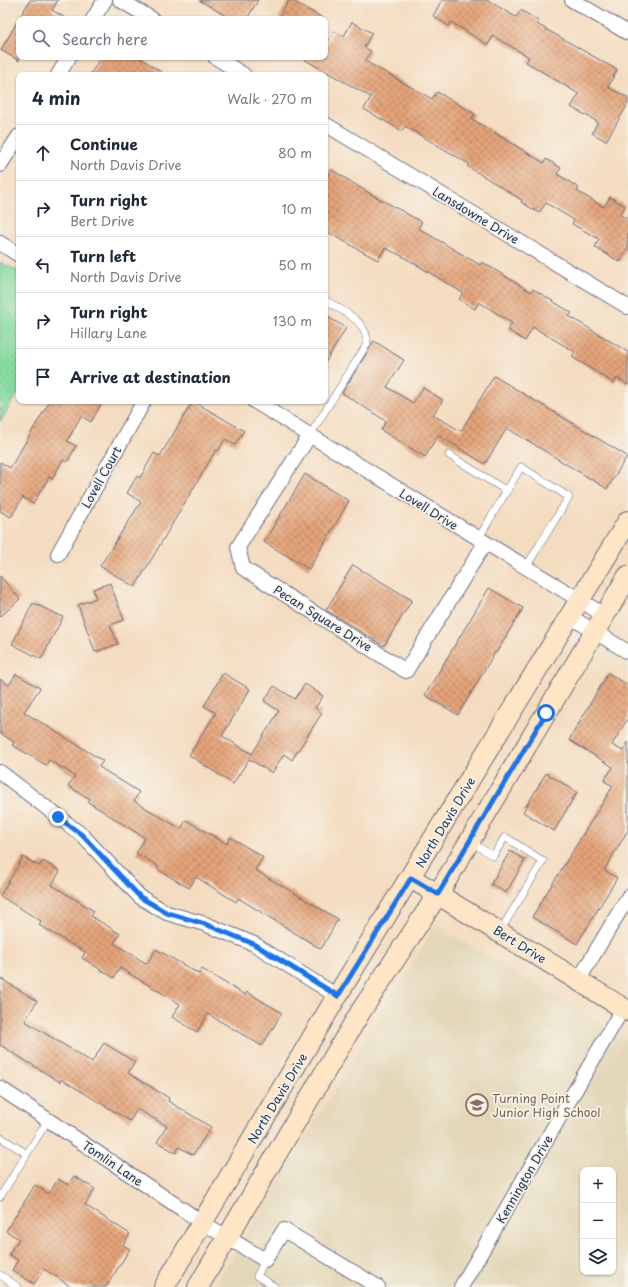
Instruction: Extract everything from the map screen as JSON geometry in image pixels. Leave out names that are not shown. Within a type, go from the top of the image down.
[{"type":"street","points":[[95,16],[105,0]]},
{"type":"street","points":[[120,0],[147,16]]},
{"type":"street","points":[[572,0],[628,33]]},
{"type":"street","points":[[60,72],[67,60]]},
{"type":"street","points":[[220,60],[239,72]]},
{"type":"street","name":"Lansdowne Drive","points":[[328,126],[628,307]]},
{"type":"street","points":[[0,166],[16,141]]},
{"type":"street","points":[[0,244],[16,253]]},
{"type":"street","name":"Lovell Court","points":[[58,554],[142,404]]},
{"type":"street","name":"Lovell Drive","points":[[259,404],[579,600],[599,624]]},
{"type":"street","name":"Pecan Square Drive","points":[[310,436],[238,547],[243,568],[406,670],[481,541]]},
{"type":"street","name":"North Davis Drive","points":[[164,1287],[568,616],[628,521]]},
{"type":"street","points":[[198,1287],[361,1011],[438,894],[628,576]]},
{"type":"street","points":[[568,616],[599,624],[628,652]]},
{"type":"street","points":[[0,772],[82,835],[140,897],[167,913],[205,924],[254,944],[338,996]]},
{"type":"street","name":"Bert Drive","points":[[411,878],[500,931],[625,1009]]},
{"type":"street","points":[[578,981],[628,897]]},
{"type":"street","name":"Kennington Drive","points":[[461,1287],[625,1009]]},
{"type":"street","name":"Tomlin Lane","points":[[0,1088],[203,1223],[227,1237]]},
{"type":"street","points":[[227,1237],[265,1260],[284,1230],[373,1286]]},
{"type":"lane","points":[[310,436],[367,344],[367,335],[358,321],[328,302]]},
{"type":"lane","points":[[449,455],[507,491]]},
{"type":"lane","points":[[481,541],[521,467],[569,497],[526,567]]},
{"type":"lane","points":[[469,841],[493,856],[505,837],[543,861],[500,931]]},
{"type":"lane","points":[[0,1197],[48,1120]]},
{"type":"lane","points":[[0,1137],[27,1154]]},
{"type":"lane","points":[[265,1260],[257,1276],[275,1287]]},
{"type":"lane","points":[[0,1275],[18,1287]]},
{"type":"shaded area","name":"Turning Point Junior High School","points":[[436,925],[628,1040],[628,1287],[214,1287]]},
{"type":"green space","points":[[0,262],[16,270],[16,396],[0,422]]},
{"type":"building","points":[[30,0],[58,0],[52,10],[62,16],[21,16]]},
{"type":"building","points":[[199,0],[258,0],[249,16],[226,16]]},
{"type":"building","points":[[289,0],[291,0],[319,16],[280,16]]},
{"type":"building","points":[[442,0],[487,0],[516,17],[521,10],[538,21],[537,24],[617,70],[608,87],[628,98],[628,104],[606,141],[592,133],[598,122],[571,107],[579,94],[526,62],[529,57],[493,36],[488,45],[451,22],[449,26],[433,16]]},
{"type":"building","points":[[352,22],[372,33],[364,47],[371,51],[365,61],[432,99],[437,92],[475,114],[472,119],[544,163],[546,159],[561,168],[557,174],[579,188],[577,191],[604,207],[610,197],[625,206],[620,215],[628,219],[628,248],[620,262],[595,247],[599,239],[572,224],[574,220],[546,203],[539,213],[521,202],[522,200],[467,166],[469,164],[405,126],[402,131],[364,109],[371,97],[305,60],[328,60],[328,42],[334,31],[344,36]]},
{"type":"building","points":[[16,24],[16,59],[1,50]]},
{"type":"building","points":[[99,60],[144,60],[162,72],[92,72]]},
{"type":"building","points":[[331,169],[367,192],[422,222],[418,228],[480,265],[482,262],[531,292],[533,289],[572,313],[569,316],[628,352],[628,385],[617,378],[614,383],[572,357],[575,352],[533,327],[525,341],[508,330],[512,323],[479,302],[475,309],[459,299],[463,293],[402,256],[385,248],[378,260],[328,233],[328,174]]},
{"type":"building","points":[[328,317],[346,328],[328,358]]},
{"type":"building","points":[[374,341],[404,360],[387,387],[413,403],[423,388],[443,400],[433,415],[461,431],[494,376],[627,456],[607,489],[507,428],[485,464],[438,435],[425,457],[381,430],[386,421],[342,393]]},
{"type":"building","points":[[48,404],[101,404],[91,422],[81,416],[67,441],[76,446],[67,462],[63,460],[52,479],[49,477],[33,504],[23,497],[11,517],[0,511],[0,462],[10,468]]},
{"type":"building","points":[[191,404],[198,404],[244,431],[235,445],[225,439],[218,451],[216,450],[135,587],[100,566],[141,502],[127,493],[137,476],[140,478],[154,453],[160,456]]},
{"type":"building","points":[[305,474],[349,501],[309,569],[264,542]]},
{"type":"building","points":[[353,565],[412,600],[384,646],[326,610]]},
{"type":"building","points":[[0,576],[20,599],[0,617]]},
{"type":"building","points":[[110,583],[124,620],[110,625],[118,644],[95,652],[78,605],[96,598],[93,589]]},
{"type":"building","points":[[489,588],[523,608],[458,715],[425,695]]},
{"type":"building","points":[[33,603],[63,617],[41,659],[12,644]]},
{"type":"building","points":[[223,673],[250,689],[222,736],[252,754],[279,711],[264,701],[274,686],[295,699],[305,684],[323,696],[315,708],[322,713],[292,760],[284,754],[272,773],[249,759],[233,784],[189,755],[216,713],[204,706]]},
{"type":"building","points":[[608,673],[628,685],[628,718],[612,745],[623,751],[628,742],[628,830],[604,870],[617,878],[577,944],[532,917],[613,786],[604,781],[613,767],[569,740]]},
{"type":"building","points":[[16,674],[40,688],[24,712],[103,761],[99,767],[139,792],[134,801],[181,829],[186,820],[227,844],[230,837],[263,857],[255,870],[338,919],[321,949],[238,898],[236,902],[196,877],[189,888],[157,869],[158,866],[136,853],[145,838],[88,802],[90,799],[68,786],[75,776],[49,760],[46,765],[12,745],[14,742],[0,733],[0,679],[9,685]]},
{"type":"building","points":[[546,773],[577,792],[554,831],[523,812]]},
{"type":"building","points":[[510,851],[525,860],[506,893],[491,884]]},
{"type":"building","points":[[23,857],[39,866],[43,861],[60,871],[52,885],[94,911],[91,916],[120,934],[114,943],[147,964],[156,949],[199,974],[202,969],[245,995],[247,992],[282,1013],[262,1046],[208,1014],[197,1032],[172,1017],[180,1004],[120,968],[114,978],[82,958],[85,952],[39,925],[41,921],[0,896]]},
{"type":"building","points":[[0,978],[37,1001],[25,1021],[92,1062],[104,1043],[135,1062],[128,1073],[169,1098],[168,1101],[211,1127],[193,1155],[179,1147],[176,1153],[157,1142],[167,1126],[137,1109],[130,1121],[61,1079],[60,1082],[0,1045]]},
{"type":"building","points":[[74,1176],[95,1189],[85,1205],[130,1234],[123,1245],[130,1249],[106,1287],[72,1287],[44,1269],[34,1284],[12,1270],[18,1260],[9,1254],[19,1239],[6,1231],[35,1185],[49,1194],[58,1179],[68,1185]]},
{"type":"place","name":"Turning Point Junior High School","points":[[477,1105]]},
{"type":"route","points":[[58,817],[82,835],[140,897],[167,913],[205,924],[254,944],[338,996],[411,878],[438,894],[546,713]]}]
